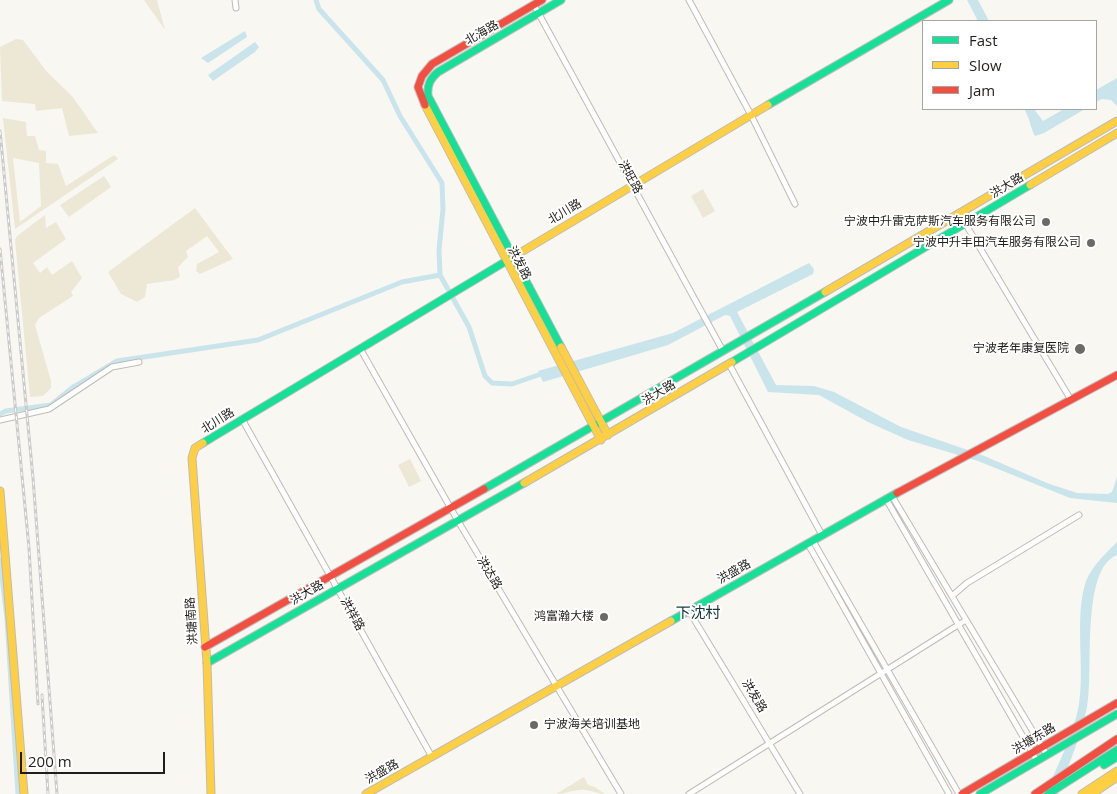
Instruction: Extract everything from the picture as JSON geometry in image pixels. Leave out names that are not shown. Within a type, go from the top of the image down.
[{"type":"main road","name":"北海路","points":[[420,97],[418,85],[426,69],[542,0]]},
{"type":"main road","name":"北海路","points":[[428,96],[428,82],[438,72],[562,0]]},
{"type":"main road","name":"北川路","points":[[195,448],[361,350],[634,184],[949,0]]},
{"type":"main road","name":"洪发路","points":[[428,96],[608,435]]},
{"type":"main road","name":"洪发路","points":[[420,97],[601,440]]},
{"type":"main road","name":"洪大路","points":[[205,647],[594,427],[1117,121]]},
{"type":"main road","name":"洪大路","points":[[207,663],[601,440],[1117,133]]},
{"type":"main road","name":"洪盛路","points":[[366,794],[888,497],[1117,375]]},
{"type":"main road","name":"洪塘南路","points":[[195,448],[192,453],[192,463],[207,663],[211,794]]},
{"type":"main road","points":[[0,491],[24,794]]},
{"type":"main road","name":"洪塘东路","points":[[961,794],[1117,703]]},
{"type":"main road","name":"洪塘东路","points":[[980,794],[1117,714]]},
{"type":"main road","points":[[1035,794],[1117,739]]},
{"type":"main road","points":[[1048,794],[1117,750]]},
{"type":"main road","points":[[1057,794],[1117,757]]},
{"type":"main road","points":[[1082,794],[1117,771]]},
{"type":"main road","points":[[1092,794],[1117,777]]},
{"type":"street","points":[[235,0],[236,8]]},
{"type":"street","points":[[689,0],[751,115],[795,204]]},
{"type":"street","name":"洪旺路","points":[[534,5],[634,184],[723,351]]},
{"type":"street","points":[[959,213],[1071,400]]},
{"type":"street","name":"洪达路","points":[[361,350],[450,508],[621,794]]},
{"type":"street","points":[[0,420],[49,410],[112,367],[139,362]]},
{"type":"street","points":[[729,364],[822,535]]},
{"type":"street","name":"洪祥路","points":[[242,419],[432,757]]},
{"type":"street","points":[[888,497],[952,596],[1047,755]]},
{"type":"street","points":[[888,497],[958,625],[1037,761]]},
{"type":"street","points":[[952,596],[967,584],[1079,515]]},
{"type":"street","points":[[810,542],[961,794]]},
{"type":"street","points":[[810,542],[881,674],[949,794]]},
{"type":"street","name":"洪发路","points":[[689,611],[800,794]]},
{"type":"street","points":[[689,794],[966,620]]},
{"type":"shaded area","points":[[144,0],[157,0],[165,30]]},
{"type":"shaded area","points":[[16,39],[23,40],[47,72],[72,96],[98,133],[69,136],[62,108],[36,111],[35,104],[2,101],[0,47]]},
{"type":"shaded area","points":[[3,118],[26,122],[27,136],[35,136],[39,150],[46,151],[46,163],[58,164],[66,186],[114,155],[118,159],[15,229]],"holes":[[[13,158],[39,163],[41,206],[20,222]]]},
{"type":"shaded area","points":[[104,176],[111,187],[69,217],[60,205]]},
{"type":"shaded area","points":[[703,189],[715,211],[703,218],[691,196]]},
{"type":"shaded area","points":[[195,208],[233,259],[200,274],[196,271],[197,264],[219,252],[207,236],[186,251],[188,257],[178,267],[180,277],[174,280],[147,284],[145,297],[137,302],[121,294],[108,272]]},
{"type":"shaded area","points":[[45,215],[46,228],[56,222],[66,239],[33,263],[40,273],[47,267],[52,275],[72,261],[82,278],[71,292],[73,296],[39,318],[35,325],[51,381],[51,388],[43,396],[30,397],[15,240],[17,236]]},
{"type":"shaded area","points":[[410,459],[421,481],[409,487],[398,465]]},
{"type":"shaded area","points":[[584,777],[588,785],[595,787],[605,794],[584,790],[556,794]]},
{"type":"water","points":[[967,0],[978,0],[988,20],[977,20]]},
{"type":"water","points":[[245,31],[247,37],[208,63],[201,58]]},
{"type":"water","points":[[255,42],[259,47],[255,52],[213,81],[208,75]]},
{"type":"water","points":[[1117,78],[1117,106],[1111,100],[1102,99],[1097,102],[1097,89]]},
{"type":"water","points":[[1025,110],[1035,110],[1043,121],[1062,110],[1083,110],[1044,133],[1035,136]]},
{"type":"water","points":[[809,263],[814,269],[813,274],[737,312],[776,385],[814,386],[834,392],[901,427],[982,455],[1047,483],[1077,493],[1108,494],[1112,492],[1117,477],[1117,503],[1070,498],[978,461],[908,440],[868,422],[819,395],[768,392],[730,316],[725,315],[668,345],[543,382],[538,371],[673,333]]},
{"type":"water","points":[[1117,542],[1117,555],[1105,564],[1098,580],[1093,601],[1089,692],[1081,729],[1058,794],[1046,794],[1077,716],[1081,689],[1080,626],[1082,595],[1089,575],[1104,555]]},
{"type":"waterway","points":[[316,0],[319,9],[383,80],[400,116],[442,183],[443,209],[439,250],[440,275],[469,327],[485,376],[492,383],[512,384],[544,373]]},
{"type":"waterway","points":[[0,414],[6,411],[51,405],[72,388],[117,361],[258,340],[402,282],[440,275]]},
{"type":"waterway","points":[[0,560],[7,619],[18,794]]},
{"type":"railway","points":[[0,131],[33,478],[57,794]]},
{"type":"railway","points":[[0,249],[29,548],[38,704]]},
{"type":"railway","points":[[42,695],[48,794]]},
{"type":"traffic: fast","points":[[561,0],[438,72],[430,82],[428,89],[428,96],[561,347]]},
{"type":"traffic: fast","points":[[768,105],[949,0]]},
{"type":"traffic: fast","points":[[732,362],[1030,185]]},
{"type":"traffic: fast","points":[[203,443],[513,257]]},
{"type":"traffic: fast","points":[[484,489],[825,292]]},
{"type":"traffic: fast","points":[[207,663],[524,483]]},
{"type":"traffic: fast","points":[[671,621],[897,493]]},
{"type":"traffic: fast","points":[[980,794],[1117,714]]},
{"type":"traffic: fast","points":[[1048,794],[1117,750]]},
{"type":"traffic: fast","points":[[1104,765],[1117,757]]},
{"type":"traffic: slow","points":[[425,105],[601,440]]},
{"type":"traffic: slow","points":[[513,257],[768,105]]},
{"type":"traffic: slow","points":[[825,292],[1117,121]]},
{"type":"traffic: slow","points":[[1030,185],[1117,133]]},
{"type":"traffic: slow","points":[[561,347],[608,435]]},
{"type":"traffic: slow","points":[[524,483],[732,362]]},
{"type":"traffic: slow","points":[[203,443],[195,448],[192,458],[207,663],[211,794]]},
{"type":"traffic: slow","points":[[0,491],[24,794]]},
{"type":"traffic: slow","points":[[366,794],[671,621]]},
{"type":"traffic: slow","points":[[1082,794],[1117,771]]},
{"type":"traffic: slow","points":[[1092,794],[1117,777]]},
{"type":"traffic: jam","points":[[425,105],[418,87],[422,76],[432,64],[542,0]]},
{"type":"traffic: jam","points":[[897,493],[1117,375]]},
{"type":"traffic: jam","points":[[205,647],[484,489]]},
{"type":"traffic: jam","points":[[962,794],[1117,703]]},
{"type":"traffic: jam","points":[[1035,794],[1117,739]]},
{"type":"place","name":"宁波中升雷克萨斯汽车服务有限公司","points":[[1046,222]]},
{"type":"place","name":"宁波中升丰田汽车服务有限公司","points":[[1091,243]]},
{"type":"place","name":"宁波老年康复医院","points":[[1080,349]]},
{"type":"place","name":"鸿富瀚大楼","points":[[604,617]]},
{"type":"place","name":"宁波海关培训基地","points":[[534,725]]},
{"type":"district","name":"下沈村","points":[[698,614]]}]
